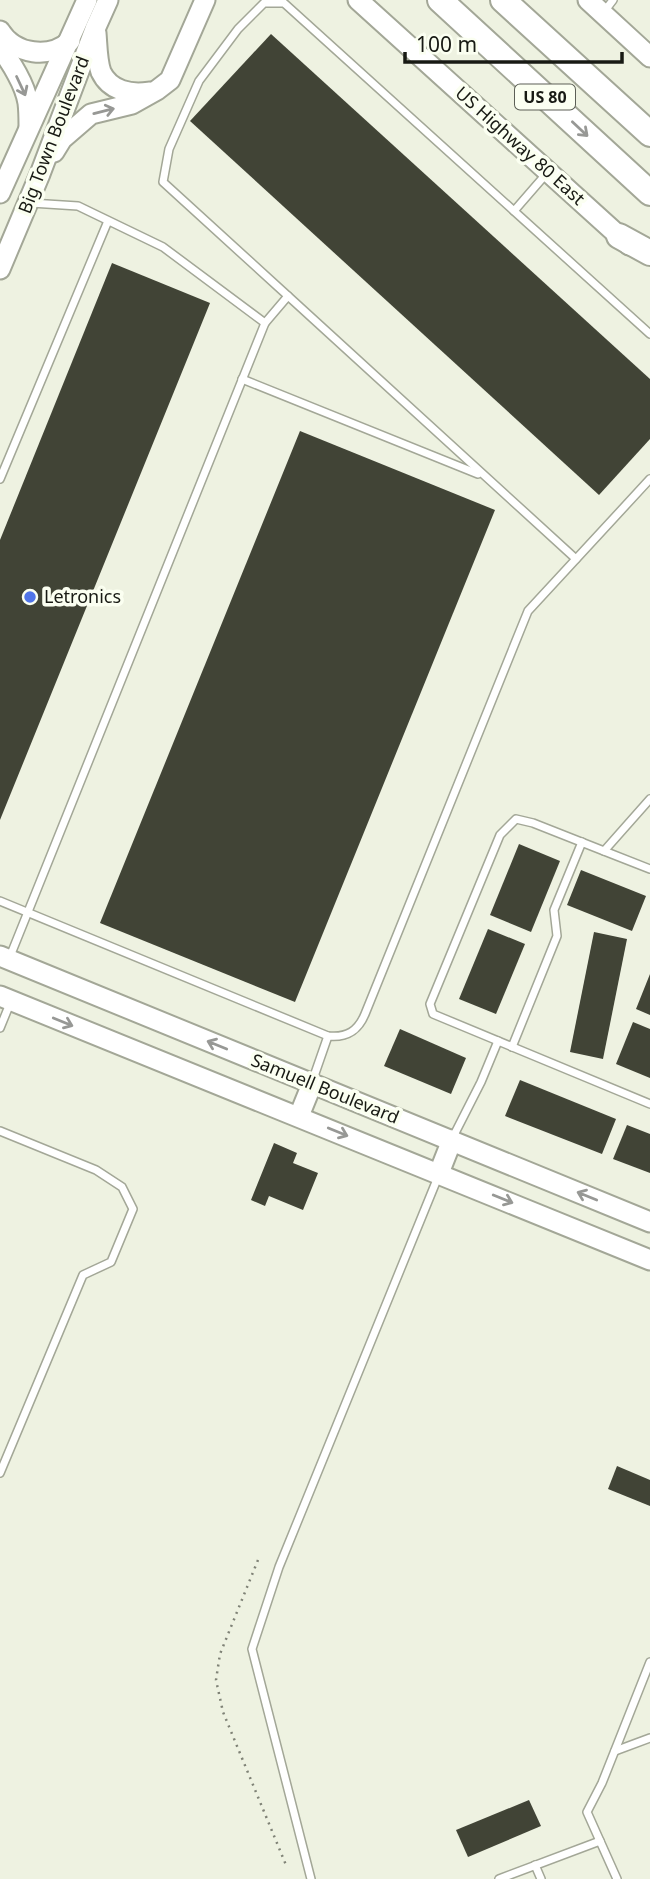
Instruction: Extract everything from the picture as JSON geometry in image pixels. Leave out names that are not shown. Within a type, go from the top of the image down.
[{"type":"highway","name":"US 80","points":[[440,0],[650,193]]},
{"type":"highway","name":"US 80","points":[[503,0],[650,134]]},
{"type":"highway","points":[[619,236],[650,253]]},
{"type":"main road","name":"Big Town Boulevard","points":[[0,193],[88,0]]},
{"type":"main road","name":"Big Town Boulevard","points":[[0,269],[108,0]]},
{"type":"main road","points":[[40,174],[62,139],[91,114],[132,104],[170,80],[205,0]]},
{"type":"main road","name":"US Highway 80 East","points":[[358,0],[650,265]]},
{"type":"main road","points":[[588,0],[608,7],[650,57]]},
{"type":"main road","points":[[95,29],[101,71],[106,78],[126,92],[134,94],[157,90]]},
{"type":"main road","points":[[0,31],[15,45],[41,53],[53,52],[70,41]]},
{"type":"main road","points":[[0,47],[26,94],[29,128]]},
{"type":"main road","points":[[0,193],[28,203]]},
{"type":"main road","name":"Samuell Boulevard","points":[[4,958],[650,1222]]},
{"type":"main road","name":"Samuell Boulevard","points":[[6,998],[650,1260]]},
{"type":"main road","points":[[299,1116],[312,1084]]},
{"type":"main road","points":[[439,1173],[452,1140]]},
{"type":"lane","points":[[576,559],[163,182],[169,149],[199,81],[238,29],[264,3],[284,3],[650,334]]},
{"type":"lane","points":[[514,211],[548,172]]},
{"type":"lane","points":[[28,203],[78,206],[163,247],[265,323]]},
{"type":"lane","points":[[0,479],[108,221]]},
{"type":"lane","points":[[4,958],[28,911],[265,323],[288,296]]},
{"type":"lane","points":[[242,379],[485,477]]},
{"type":"lane","points":[[0,901],[328,1036],[338,1037],[355,1030],[361,1023],[528,611],[650,479]]},
{"type":"lane","points":[[604,851],[650,799]]},
{"type":"lane","points":[[650,869],[533,822],[516,819],[500,835],[430,1004],[433,1014],[650,1104]]},
{"type":"lane","points":[[512,1047],[557,936],[554,910],[582,842]]},
{"type":"lane","points":[[0,1028],[6,998]]},
{"type":"lane","points":[[312,1084],[328,1036]]},
{"type":"lane","points":[[452,1140],[498,1041]]},
{"type":"lane","points":[[0,1130],[96,1170],[122,1187],[133,1209],[111,1262],[83,1275],[0,1473]]},
{"type":"lane","points":[[311,1879],[252,1649],[279,1567],[439,1173]]},
{"type":"lane","points":[[617,1879],[587,1812],[602,1783],[650,1662]]},
{"type":"lane","points":[[615,1751],[650,1738]]},
{"type":"lane","points":[[499,1879],[600,1841]]},
{"type":"lane","points":[[535,1865],[541,1879]]},
{"type":"path","points":[[258,1560],[220,1654],[216,1680],[223,1712],[286,1865]]},
{"type":"building","points":[[271,34],[650,379],[650,439],[599,495],[190,121]]},
{"type":"building","points":[[112,263],[210,303],[0,820],[0,540]]},
{"type":"building","points":[[300,431],[495,510],[295,1002],[100,923]]},
{"type":"building","points":[[519,844],[560,861],[531,932],[490,915]]},
{"type":"building","points":[[581,870],[646,896],[632,931],[567,905]]},
{"type":"building","points":[[488,929],[525,944],[496,1014],[459,999]]},
{"type":"building","points":[[594,932],[627,939],[603,1059],[570,1052]]},
{"type":"building","points":[[650,974],[650,1015],[636,1009]]},
{"type":"building","points":[[633,1022],[650,1029],[650,1078],[616,1064]]},
{"type":"building","points":[[400,1029],[466,1058],[451,1094],[384,1066]]},
{"type":"building","points":[[520,1080],[616,1119],[602,1154],[505,1116]]},
{"type":"building","points":[[627,1125],[650,1134],[650,1173],[613,1159]]},
{"type":"building","points":[[274,1143],[297,1153],[293,1163],[318,1173],[303,1210],[269,1196],[265,1206],[251,1200]]},
{"type":"building","points":[[617,1466],[650,1480],[650,1506],[608,1489]]},
{"type":"building","points":[[529,1800],[541,1826],[468,1857],[456,1830]]},
{"type":"place","name":"Letronics","points":[[30,597]]}]
